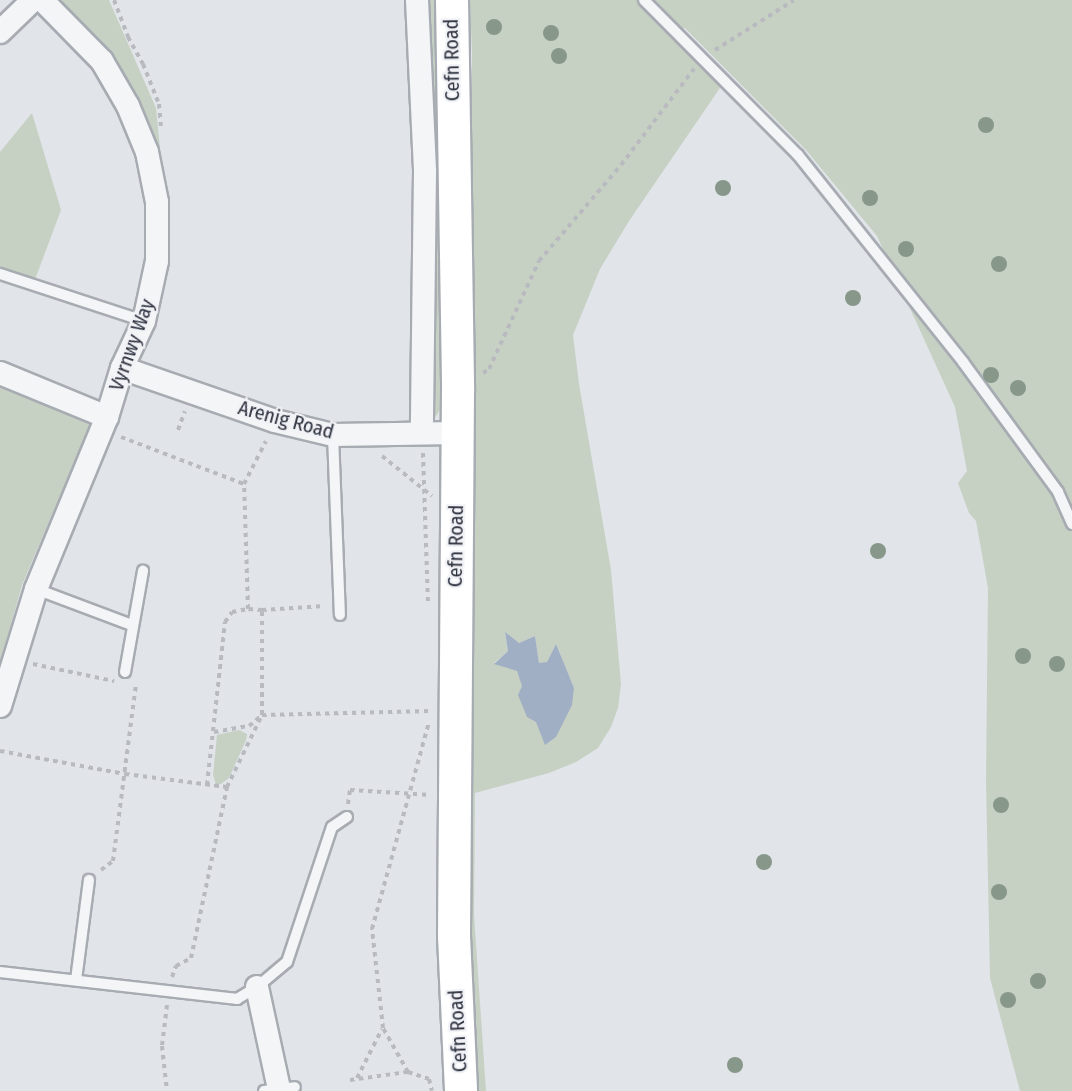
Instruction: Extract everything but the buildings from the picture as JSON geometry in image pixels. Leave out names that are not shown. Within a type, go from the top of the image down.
[{"type":"street","points":[[0,32],[33,0]]},
{"type":"street","name":"Vyrnwy Way","points":[[0,706],[36,589],[104,423],[122,368],[144,321],[157,261],[157,202],[147,152],[128,106],[102,61],[42,0]]},
{"type":"street","name":"Cefn Road","points":[[417,0],[425,172],[423,434]]},
{"type":"street","name":"Cefn Road","points":[[452,0],[458,391],[454,936],[461,1091]]},
{"type":"street","name":"Arenig Road","points":[[122,368],[275,421],[344,435],[457,433]]},
{"type":"street","points":[[0,374],[104,423]]},
{"type":"street","points":[[257,987],[279,1089]]},
{"type":"lane","points":[[644,0],[798,155],[949,344],[1058,492],[1072,524]]},
{"type":"lane","points":[[0,274],[144,321]]},
{"type":"lane","points":[[340,610],[344,435]]},
{"type":"lane","points":[[125,672],[143,571]]},
{"type":"lane","points":[[36,589],[132,625]]},
{"type":"lane","points":[[0,972],[169,989],[237,999],[257,987],[287,962],[332,827],[346,817]]},
{"type":"lane","points":[[76,980],[89,880]]},
{"type":"path","points":[[458,391],[489,369],[539,261],[621,165],[702,58],[794,0]]},
{"type":"path","points":[[248,609],[244,483],[275,421]]},
{"type":"path","points":[[104,423],[244,483]]},
{"type":"path","points":[[423,434],[428,607]]},
{"type":"path","points":[[344,435],[424,490],[456,516]]},
{"type":"path","points":[[207,785],[225,622],[232,612],[248,609],[340,610]]},
{"type":"path","points":[[167,1091],[162,1046],[169,989],[176,966],[191,958],[227,788],[262,715],[262,610]]},
{"type":"path","points":[[14,660],[116,681],[125,672],[136,682],[113,861],[89,880]]},
{"type":"path","points":[[408,1072],[383,1028],[372,929],[410,794],[431,711],[431,699]]},
{"type":"path","points":[[214,732],[249,726],[262,715],[431,711]]},
{"type":"path","points":[[0,751],[125,774],[227,788]]},
{"type":"path","points":[[346,817],[350,790],[454,797]]},
{"type":"path","points":[[357,1079],[383,1028]]},
{"type":"path","points":[[350,1080],[408,1072],[429,1079],[432,1091]]},
{"type":"green space","points":[[55,0],[109,0],[156,108],[160,148],[135,93],[117,65],[95,36]]},
{"type":"green space","points":[[429,0],[443,0],[442,407],[432,422],[424,39],[431,38]]},
{"type":"green space","points":[[470,0],[1072,0],[1072,1091],[1020,1091],[990,978],[986,781],[988,588],[976,521],[969,513],[958,483],[967,471],[955,407],[877,236],[806,150],[685,28],[666,32],[722,85],[629,221],[600,269],[573,335],[579,384],[611,570],[621,684],[618,708],[611,727],[598,748],[576,762],[549,773],[475,793],[474,914],[486,1091],[469,1091],[466,796],[472,52]],"holes":[[[505,633],[519,643],[535,636],[539,664],[547,662],[556,644],[574,688],[546,744],[517,671],[494,663],[508,651]]]},
{"type":"green space","points":[[32,113],[61,210],[34,282],[0,269],[0,152]]},
{"type":"green space","points":[[0,386],[92,421],[22,585],[0,663]]},
{"type":"green space","points":[[239,730],[247,734],[246,740],[229,778],[221,784],[216,784],[213,775],[217,735]]},
{"type":"water","points":[[505,632],[519,643],[535,636],[539,663],[547,662],[556,644],[574,688],[572,705],[556,737],[545,745],[536,722],[527,717],[518,695],[522,686],[517,671],[494,664],[508,651]]}]
